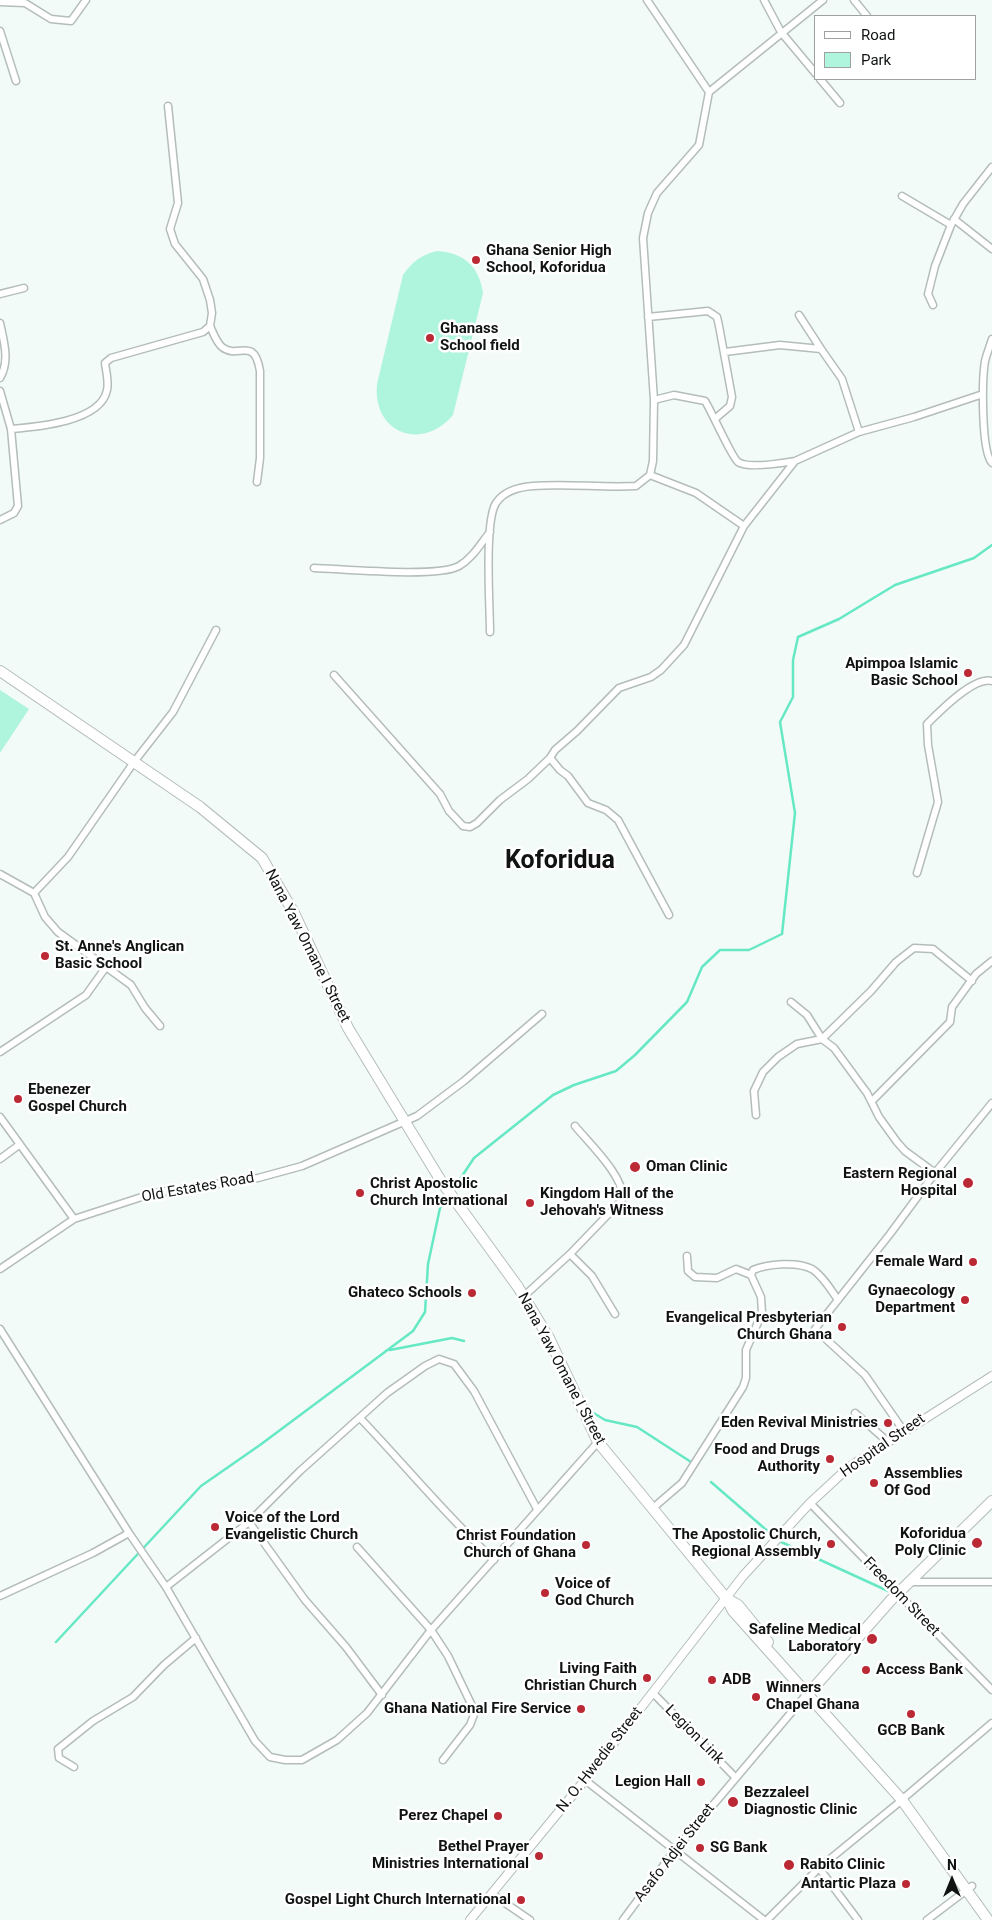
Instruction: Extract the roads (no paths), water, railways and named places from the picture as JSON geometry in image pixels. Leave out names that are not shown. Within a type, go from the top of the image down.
[{"type":"main road","name":"Nana Yaw Omane I Street","points":[[0,671],[200,807],[262,858],[294,913],[348,1028],[441,1181],[523,1297],[549,1338],[598,1442],[726,1598],[738,1605],[808,1694],[903,1799],[992,1917]]},
{"type":"main road","points":[[808,1694],[897,1594],[992,1501]]},
{"type":"main road","name":"Nana Yaw Omane I Street","points":[[969,1888],[988,1920]]},
{"type":"street","points":[[0,2],[24,3],[51,19],[71,21],[86,0]]},
{"type":"street","points":[[647,0],[709,92]]},
{"type":"street","points":[[764,0],[781,32],[814,72]]},
{"type":"street","points":[[490,632],[490,532],[496,503],[505,494],[515,489],[533,486],[636,486],[650,475],[653,460],[654,400],[643,262],[643,238],[648,213],[657,192],[699,146],[709,92],[823,0]]},
{"type":"street","points":[[854,0],[867,15]]},
{"type":"street","points":[[0,31],[16,81]]},
{"type":"street","points":[[821,80],[840,102]]},
{"type":"street","points":[[168,106],[178,203],[170,228],[176,244],[203,279],[212,314],[210,326],[222,347],[230,350],[244,349],[252,352],[258,359],[260,458],[257,482]]},
{"type":"street","points":[[933,305],[928,294],[935,266],[953,222],[992,168]]},
{"type":"street","points":[[902,196],[953,222],[992,249]]},
{"type":"street","points":[[0,294],[24,288]]},
{"type":"street","points":[[648,317],[708,311],[717,317],[725,352],[732,402],[716,418]]},
{"type":"street","points":[[799,315],[842,379],[859,432]]},
{"type":"street","points":[[0,323],[6,359],[5,369],[0,378]]},
{"type":"street","points":[[11,429],[83,417],[99,404],[108,391],[105,363],[111,358],[198,334],[210,326]]},
{"type":"street","points":[[992,339],[985,362],[983,394],[986,449],[992,463]]},
{"type":"street","points":[[725,352],[780,345],[821,349]]},
{"type":"street","points":[[0,391],[11,429],[18,506],[14,513],[0,520]]},
{"type":"street","points":[[654,400],[674,395],[705,401],[716,418],[731,456],[739,464],[756,465],[796,461],[859,432],[914,417],[983,394]]},
{"type":"street","points":[[334,675],[440,794],[449,811],[463,826],[470,827],[477,823],[500,800],[528,779],[618,688],[651,677],[661,670],[684,645],[744,526],[796,461]]},
{"type":"street","points":[[650,475],[696,493],[744,526]]},
{"type":"street","points":[[314,568],[424,572],[453,568],[471,557],[490,532]]},
{"type":"street","points":[[34,893],[68,857],[134,762],[173,712],[216,630]]},
{"type":"street","points":[[917,873],[938,802],[928,745],[927,724],[974,683],[986,679],[992,681]]},
{"type":"street","points":[[550,758],[568,776],[588,803],[606,810],[618,820],[669,915]]},
{"type":"street","points":[[0,874],[34,893],[45,917],[58,932],[130,985],[160,1026]]},
{"type":"street","points":[[756,1115],[754,1090],[763,1072],[778,1057],[797,1044],[822,1039],[896,962],[914,948],[933,949],[972,981]]},
{"type":"street","points":[[872,1101],[950,1022],[952,1007],[972,981],[992,961]]},
{"type":"street","points":[[0,1052],[86,995],[106,967]]},
{"type":"street","points":[[791,1002],[807,1015],[822,1039],[834,1048],[872,1101],[879,1117],[905,1151],[935,1173]]},
{"type":"street","name":"Old Estates Road","points":[[0,1268],[74,1219],[154,1193],[258,1178],[302,1166],[417,1116],[464,1081],[542,1014]]},
{"type":"street","points":[[903,1430],[865,1375],[815,1328],[935,1173],[992,1103]]},
{"type":"street","points":[[0,1117],[74,1219]]},
{"type":"street","points":[[523,1297],[570,1254],[622,1200],[624,1193],[619,1180],[575,1126]]},
{"type":"street","points":[[0,1159],[19,1145]]},
{"type":"street","points":[[570,1254],[592,1276],[616,1314]]},
{"type":"street","points":[[653,1508],[682,1483],[743,1387],[746,1378],[746,1350],[762,1313],[761,1297],[751,1275],[736,1269],[717,1278],[695,1277],[688,1271],[687,1256]]},
{"type":"street","points":[[751,1275],[753,1270],[771,1265],[808,1267],[814,1270],[838,1300]]},
{"type":"street","points":[[0,1329],[129,1533],[166,1587],[255,1741],[270,1757],[285,1760],[302,1760],[337,1740],[367,1713],[432,1630],[598,1442]]},
{"type":"street","points":[[166,1587],[249,1522],[300,1471],[387,1393],[430,1363],[439,1359],[454,1364],[474,1391],[537,1509]]},
{"type":"street","name":"Hospital Street","points":[[726,1598],[776,1539],[810,1503],[849,1467],[903,1430],[988,1381],[992,1376]]},
{"type":"street","points":[[855,1413],[887,1441]]},
{"type":"street","points":[[360,1418],[414,1475],[454,1523],[494,1560]]},
{"type":"street","name":"Freedom Street","points":[[810,1503],[992,1690]]},
{"type":"street","points":[[249,1522],[305,1600],[346,1647],[382,1695]]},
{"type":"street","points":[[0,1596],[93,1553],[129,1533]]},
{"type":"street","points":[[358,1547],[432,1630],[448,1656],[475,1712],[470,1725],[443,1760]]},
{"type":"street","points":[[909,1582],[992,1582]]},
{"type":"street","name":"N. O. Hwedie Street","points":[[470,1920],[585,1780],[726,1598]]},
{"type":"street","points":[[74,1767],[59,1758],[58,1749],[62,1744],[93,1721],[134,1697],[164,1665],[196,1638]]},
{"type":"street","name":"Legion Link","points":[[653,1693],[735,1777]]},
{"type":"street","name":"Asafo Adjei Street","points":[[623,1920],[675,1850],[735,1777],[808,1694]]},
{"type":"street","points":[[585,1780],[765,1920],[819,1868],[992,1723]]},
{"type":"street","points":[[819,1868],[858,1920]]},
{"type":"street","points":[[927,1920],[969,1888]]},
{"type":"street","points":[[492,1894],[530,1920]]},
{"type":"waterway","points":[[452,1191],[474,1158],[553,1095],[574,1085],[616,1071],[635,1055],[687,1002],[702,967],[720,950],[749,950],[782,934],[795,813],[780,722],[793,697],[793,660],[798,637],[839,619],[895,585],[974,558],[992,545]]},
{"type":"waterway","points":[[56,1642],[201,1486],[260,1445],[413,1331],[425,1312],[428,1264],[440,1208],[449,1195]]},
{"type":"waterway","points":[[390,1350],[452,1338],[464,1341]]},
{"type":"waterway","points":[[587,1409],[605,1420],[637,1427],[691,1462]]},
{"type":"waterway","points":[[711,1482],[779,1541],[888,1591]]},
{"type":"place","name":"Ghana Senior High School, Koforidua","points":[[476,260]]},
{"type":"place","name":"Ghanass School field","points":[[430,338]]},
{"type":"place","name":"Apimpoa Islamic Basic School","points":[[968,673]]},
{"type":"place","name":"St. Anne's Anglican Basic School","points":[[45,956]]},
{"type":"place","name":"Ebenezer Gospel Church","points":[[18,1099]]},
{"type":"place","name":"Oman Clinic","points":[[635,1167]]},
{"type":"place","name":"Eastern Regional Hospital","points":[[968,1183]]},
{"type":"place","name":"Christ Apostolic Church International","points":[[360,1193]]},
{"type":"place","name":"Kingdom Hall of the Jehovah's Witness","points":[[530,1203]]},
{"type":"place","name":"Female Ward","points":[[973,1262]]},
{"type":"place","name":"Ghateco Schools","points":[[472,1293]]},
{"type":"place","name":"Gynaecology Department","points":[[965,1300]]},
{"type":"place","name":"Evangelical Presbyterian Church Ghana","points":[[842,1327]]},
{"type":"place","name":"Eden Revival Ministries","points":[[888,1423]]},
{"type":"place","name":"Food and Drugs Authority","points":[[830,1459]]},
{"type":"place","name":"Assemblies Of God","points":[[874,1483]]},
{"type":"place","name":"Voice of the Lord Evangelistic Church","points":[[215,1527]]},
{"type":"place","name":"Koforidua Poly Clinic","points":[[977,1543]]},
{"type":"place","name":"The Apostolic Church, Regional Assembly","points":[[831,1544]]},
{"type":"place","name":"Christ Foundation Church of Ghana","points":[[586,1545]]},
{"type":"place","name":"Voice of God Church","points":[[545,1593]]},
{"type":"place","name":"Safeline Medical Laboratory","points":[[872,1639]]},
{"type":"place","name":"Access Bank","points":[[866,1670]]},
{"type":"place","name":"Living Faith Christian Church","points":[[647,1678]]},
{"type":"place","name":"ADB","points":[[712,1680]]},
{"type":"place","name":"Winners Chapel Ghana","points":[[756,1697]]},
{"type":"place","name":"Ghana National Fire Service","points":[[581,1709]]},
{"type":"place","name":"GCB Bank","points":[[911,1714]]},
{"type":"place","name":"Legion Hall","points":[[701,1782]]},
{"type":"place","name":"Bezzaleel Diagnostic Clinic","points":[[733,1802]]},
{"type":"place","name":"Perez Chapel","points":[[498,1816]]},
{"type":"place","name":"SG Bank","points":[[700,1848]]},
{"type":"place","name":"Bethel Prayer Ministries International","points":[[539,1856]]},
{"type":"place","name":"Rabito Clinic","points":[[789,1865]]},
{"type":"place","name":"Antartic Plaza","points":[[906,1884]]},
{"type":"place","name":"Gospel Light Church International","points":[[521,1900]]},
{"type":"district","name":"Koforidua","points":[[560,862]]}]
